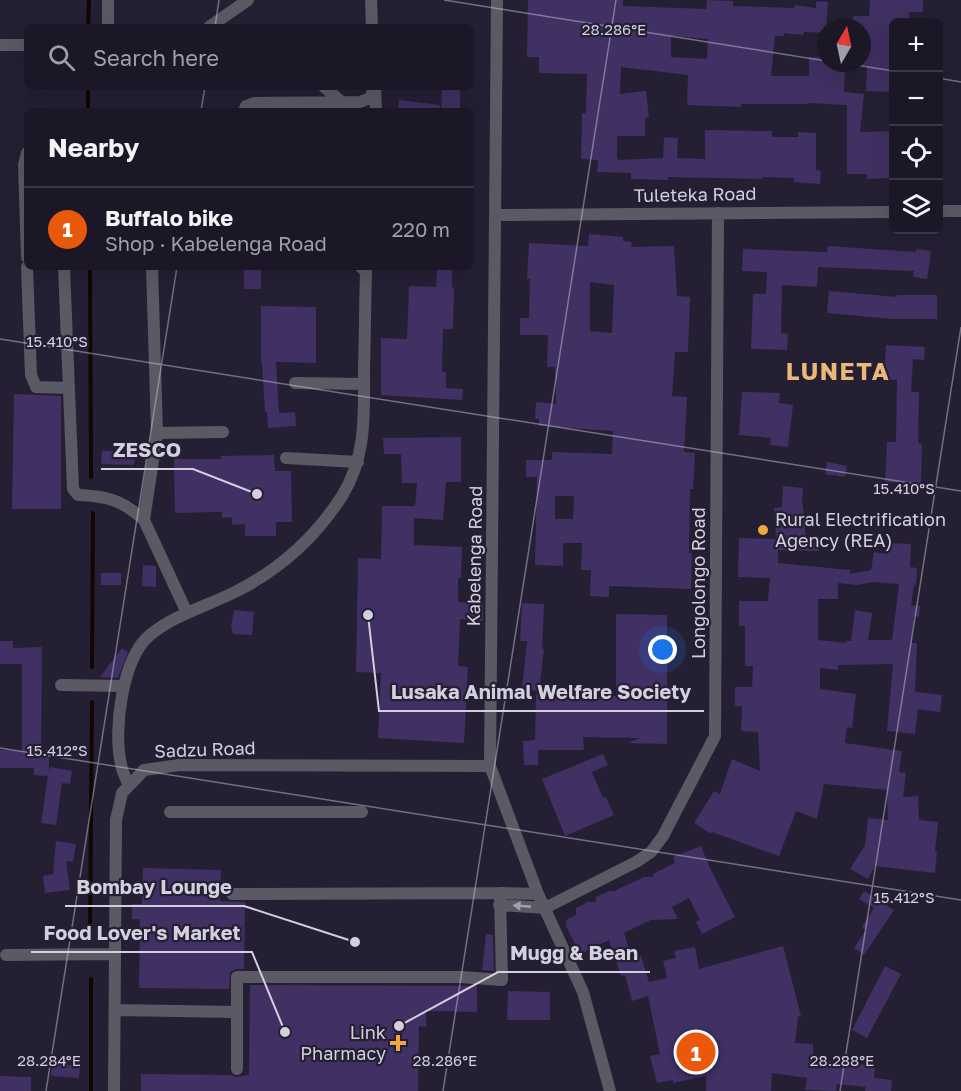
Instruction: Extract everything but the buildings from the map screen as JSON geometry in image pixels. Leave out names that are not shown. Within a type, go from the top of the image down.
[{"type":"street","points":[[108,0],[108,24]]},
{"type":"street","points":[[212,24],[248,0]]},
{"type":"street","points":[[371,0],[372,24]]},
{"type":"street","name":"Kabelenga Road","points":[[497,0],[490,766],[538,894],[583,992],[610,1091]]},
{"type":"street","points":[[0,45],[24,45]]},
{"type":"street","points":[[328,90],[342,102]]},
{"type":"street","points":[[245,108],[254,102],[365,100],[374,90]]},
{"type":"street","points":[[375,90],[376,108]]},
{"type":"street","points":[[943,211],[961,211]]},
{"type":"street","name":"Tuleteka Road","points":[[496,215],[889,212]]},
{"type":"street","name":"Longolongo Road","points":[[545,908],[636,862],[651,852],[663,836],[715,735],[718,213]]},
{"type":"street","points":[[27,270],[31,375],[36,387],[69,388]]},
{"type":"street","points":[[64,270],[73,489],[78,495],[103,496],[118,501],[130,507],[144,520],[187,614]]},
{"type":"street","points":[[144,520],[156,433],[152,270]]},
{"type":"street","points":[[129,785],[120,764],[119,705],[136,653],[148,636],[187,614],[236,592],[272,571],[297,552],[343,495],[358,462],[363,435],[364,270]]},
{"type":"street","points":[[295,383],[364,384]]},
{"type":"street","points":[[156,433],[223,432]]},
{"type":"street","points":[[286,458],[358,462]]},
{"type":"street","points":[[61,685],[124,686]]},
{"type":"street","points":[[120,764],[144,771]]},
{"type":"street","name":"Sadzu Road","points":[[114,1091],[116,820],[122,793],[144,771],[179,765],[490,766]]},
{"type":"street","points":[[170,812],[362,812]]},
{"type":"street","points":[[232,894],[500,899],[538,894]]},
{"type":"street","points":[[500,899],[545,908]]},
{"type":"street","points":[[237,1069],[237,977],[461,977],[502,980],[500,899]]},
{"type":"street","points":[[6,955],[115,954]]},
{"type":"street","points":[[115,1010],[237,1012]]},
{"type":"waterway","points":[[88,24],[89,0]]},
{"type":"waterway","points":[[88,90],[88,108]]},
{"type":"waterway","points":[[90,270],[91,477]]},
{"type":"waterway","points":[[92,667],[93,513]]},
{"type":"waterway","points":[[90,935],[92,702]]},
{"type":"waterway","points":[[91,979],[91,1091]]},
{"type":"place","name":"ZESCO","points":[[257,494]]},
{"type":"place","name":"Rural Electrification Agency (REA)","points":[[763,530]]},
{"type":"place","name":"Lusaka Animal Welfare Society","points":[[368,615]]},
{"type":"place","name":"Bombay Lounge","points":[[355,942]]},
{"type":"place","name":"Mugg & Bean","points":[[399,1026]]},
{"type":"place","name":"Food Lover's Market","points":[[285,1032]]},
{"type":"place","name":"Link Pharmacy","points":[[398,1043]]},
{"type":"place","name":"Buffalo bike","points":[[696,1052]]},
{"type":"district","name":"LUNETA","points":[[838,372]]}]
